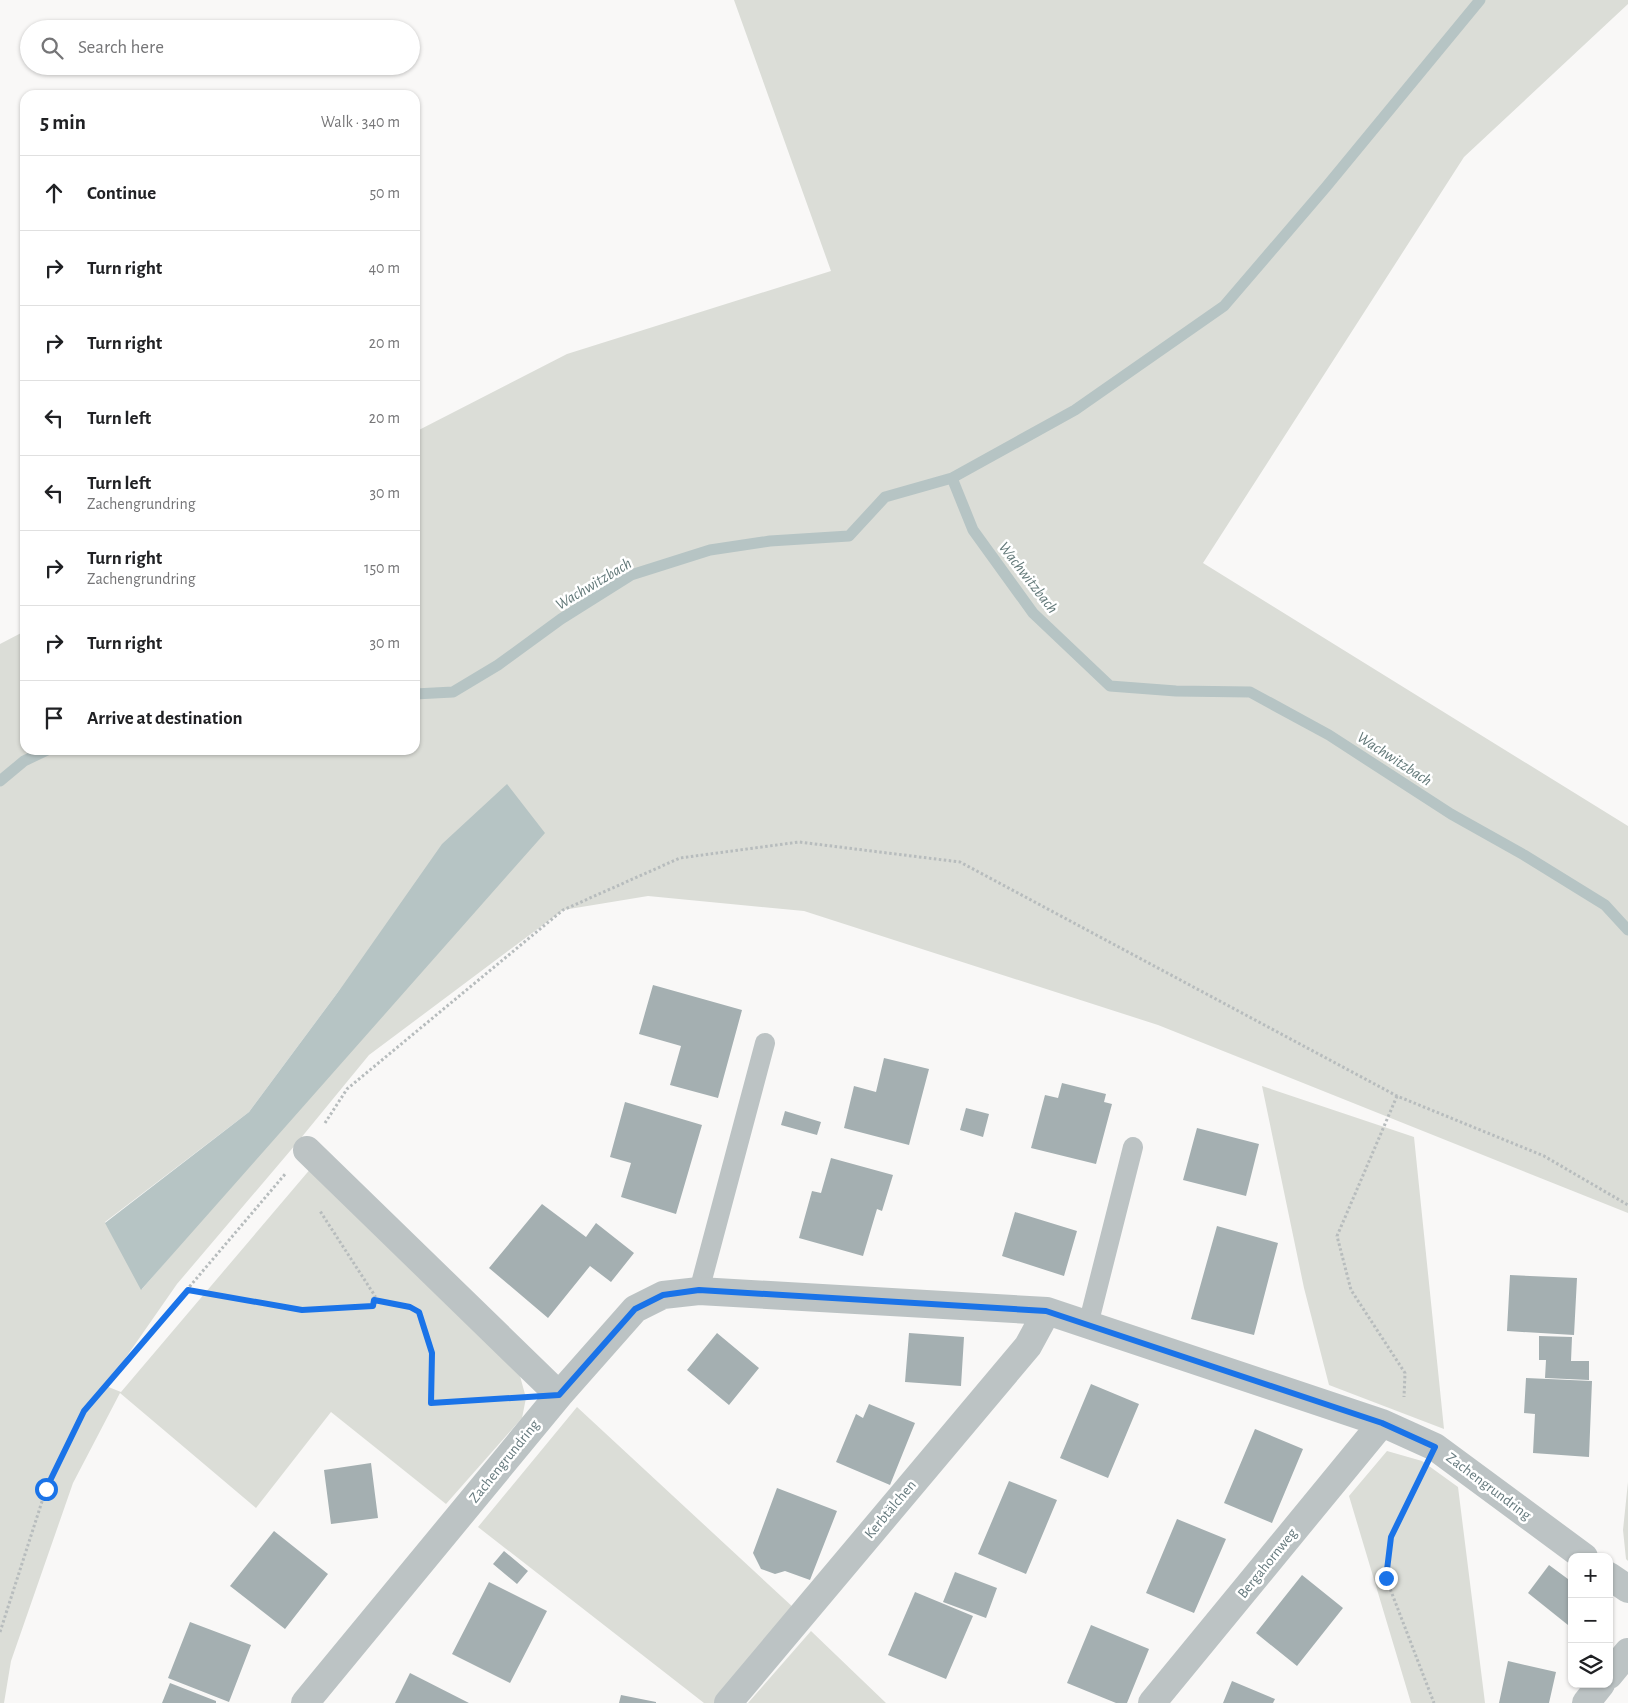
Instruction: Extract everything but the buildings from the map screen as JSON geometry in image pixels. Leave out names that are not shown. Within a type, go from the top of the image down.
[{"type":"street","points":[[307,1150],[559,1395]]},
{"type":"street","name":"Zachengrundring","points":[[305,1703],[559,1395],[635,1309],[663,1295],[699,1290],[1046,1311],[1392,1428],[1435,1447],[1579,1553]]},
{"type":"street","name":"Kerbtälchen","points":[[728,1703],[1028,1346],[1046,1311]]},
{"type":"street","name":"Bergahornweg","points":[[1152,1703],[1392,1428]]},
{"type":"street","points":[[1613,1579],[1628,1589]]},
{"type":"street","points":[[1613,1670],[1628,1652]]},
{"type":"street","points":[[1586,1703],[1598,1688]]},
{"type":"lane","points":[[699,1290],[765,1043]]},
{"type":"lane","points":[[1088,1325],[1133,1147]]},
{"type":"path","points":[[347,1088],[562,910],[680,858],[799,842],[960,862],[1398,1096],[1544,1156],[1628,1205]]},
{"type":"path","points":[[1392,1428],[1405,1373],[1351,1290],[1337,1236],[1398,1096]]},
{"type":"path","points":[[0,1632],[46,1489],[84,1411],[188,1290],[243,1221]]},
{"type":"path","points":[[188,1290],[302,1310],[373,1306],[375,1296],[360,1274]]},
{"type":"path","points":[[374,1300],[410,1307],[419,1312],[432,1353],[431,1403],[559,1395]]},
{"type":"path","points":[[1434,1703],[1386,1578],[1391,1537],[1435,1447]]},
{"type":"shaded area","points":[[734,0],[1628,0],[1628,4],[1464,157],[1203,563],[1628,826],[1628,1213],[1158,1025],[804,911],[648,896],[563,910],[369,1055],[177,1284],[106,1386],[121,1392],[312,1167],[520,1376],[526,1398],[522,1418],[446,1504],[331,1412],[256,1508],[120,1393],[73,1483],[11,1661],[4,1703],[0,1703],[0,644],[20,634],[20,755],[420,755],[420,429],[567,354],[831,271]],"holes":[[[341,988],[173,1253],[142,1289],[105,1222],[249,1112]]]},
{"type":"shaded area","points":[[507,784],[545,833],[141,1290],[105,1223],[249,1112],[341,988],[442,844]]},
{"type":"shaded area","points":[[1262,1086],[1414,1137],[1444,1429],[1329,1385],[1304,1288]]},
{"type":"shaded area","points":[[577,1407],[795,1609],[718,1703],[704,1703],[478,1527]]},
{"type":"shaded area","points":[[1387,1451],[1422,1461],[1458,1487],[1485,1703],[1411,1703],[1349,1496]]},
{"type":"shaded area","points":[[1628,1482],[1628,1561],[1626,1559],[1623,1530]]},
{"type":"shaded area","points":[[811,1631],[886,1703],[748,1703]]},
{"type":"waterway","points":[[952,478],[1075,410],[1224,306],[1326,187],[1480,0]]},
{"type":"waterway","name":"Wachwitzbach","points":[[420,694],[453,692],[498,665],[561,619],[631,575],[710,550],[770,541],[849,536],[885,497],[952,478],[973,530],[1033,613],[1110,686],[1176,691],[1250,692],[1329,735],[1451,814],[1524,855],[1605,905],[1628,930]]},
{"type":"waterway","name":"Wachwitzbach","points":[[0,781],[24,761],[37,755]]},
{"type":"route","points":[[46,1489],[84,1411],[188,1290],[302,1310],[373,1306],[374,1300],[410,1307],[419,1312],[431,1344],[431,1403],[559,1395],[635,1309],[663,1295],[699,1290],[1046,1311],[1382,1423],[1435,1447],[1391,1537],[1386,1578]]}]
